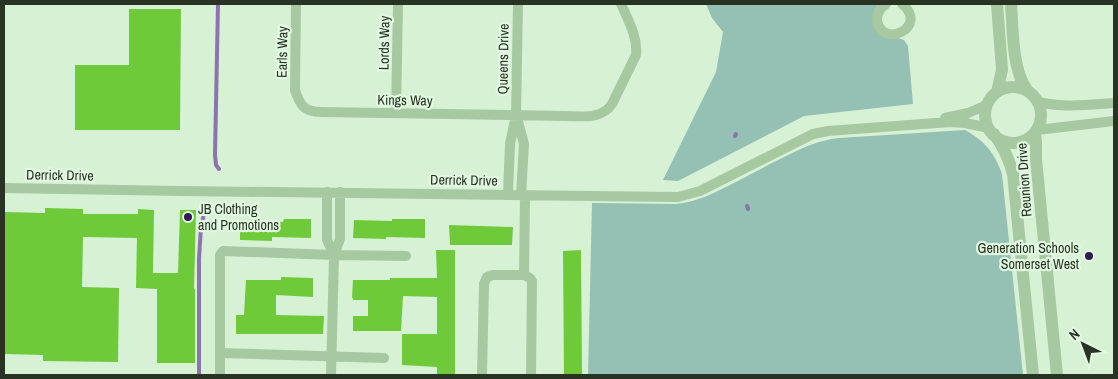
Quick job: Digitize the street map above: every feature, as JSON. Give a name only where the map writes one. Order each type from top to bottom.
[{"type":"street","name":"Earls Way","points":[[296,4],[295,90],[298,100]]},
{"type":"street","name":"Lords Way","points":[[396,113],[398,4]]},
{"type":"street","name":"Queens Drive","points":[[508,194],[510,144],[516,114],[518,4]]},
{"type":"street","name":"Kings Way","points":[[298,100],[302,106],[314,112],[597,116],[608,110],[612,104],[636,55],[635,39],[621,4]]},
{"type":"street","points":[[886,4],[879,10],[878,24],[882,30],[893,35],[900,34],[909,25],[909,13],[902,4]]},
{"type":"street","points":[[997,4],[1002,70],[997,92],[987,105],[986,116],[991,131],[999,139],[1011,143],[1024,140],[1036,131],[1041,116],[1038,102],[1021,82],[1016,58],[1011,4]]},
{"type":"street","points":[[997,92],[1010,87],[1019,87],[1027,90]]},
{"type":"street","points":[[1038,102],[1063,106],[1114,103]]},
{"type":"street","name":"Derrick Drive","points":[[910,125],[958,116],[987,105]]},
{"type":"street","name":"Queens Drive","points":[[516,114],[524,144],[524,275]]},
{"type":"street","points":[[1036,131],[1114,121]]},
{"type":"street","name":"Derrick Drive","points":[[4,188],[678,197],[700,191],[813,134],[828,131],[960,123],[991,131]]},
{"type":"street","name":"Reunion Drive","points":[[991,131],[1002,144],[1013,174],[1033,375]]},
{"type":"street","name":"Reunion Drive","points":[[1036,131],[1036,159],[1057,375]]},
{"type":"street","points":[[327,192],[327,240],[334,255]]},
{"type":"street","points":[[331,375],[334,255],[340,239],[340,192]]},
{"type":"street","points":[[220,375],[220,255],[223,251],[406,256]]},
{"type":"street","points":[[482,375],[484,280],[490,275],[524,275],[530,278],[533,285],[531,375]]},
{"type":"street","points":[[220,353],[384,358]]},
{"type":"shaded area","points":[[706,4],[878,4],[873,17],[898,38],[904,40],[908,46],[913,104],[804,116],[678,181],[663,180],[716,72],[723,32],[712,18]]},
{"type":"shaded area","points":[[965,130],[978,138],[988,148],[1002,174],[1023,375],[588,375],[592,203],[683,203],[710,194],[794,152],[822,141],[839,138]]},
{"type":"building","points":[[129,9],[181,9],[180,130],[75,130],[75,65],[129,65]]},
{"type":"building","points":[[45,208],[83,209],[83,214],[138,214],[138,209],[154,210],[153,273],[178,273],[180,210],[196,210],[195,363],[157,363],[157,289],[136,288],[137,238],[83,237],[82,287],[119,288],[118,362],[43,361],[43,355],[4,354],[4,212],[45,213]]},
{"type":"building","points":[[284,219],[311,219],[311,238],[272,237],[272,241],[240,240],[240,220],[283,222]]},
{"type":"building","points":[[392,219],[425,219],[425,238],[353,238],[354,220],[392,221]]},
{"type":"building","points":[[449,225],[513,227],[512,245],[450,245]]},
{"type":"building","points":[[436,250],[455,250],[455,375],[437,375],[437,367],[402,365],[402,334],[437,334],[437,297],[403,296],[401,331],[353,331],[353,316],[368,316],[368,300],[353,300],[353,280],[437,278]]},
{"type":"building","points":[[581,250],[582,375],[564,375],[563,251]]},
{"type":"building","points":[[281,277],[313,278],[313,297],[276,295],[276,315],[324,316],[323,334],[236,334],[236,315],[244,315],[246,280],[281,280]]},
{"type":"waterway","points":[[218,4],[215,155],[216,165],[219,169]]},
{"type":"waterway","points":[[199,375],[199,259],[201,227],[206,205]]},
{"type":"place","name":"JB Clothing and Promotions","points":[[188,217]]},
{"type":"place","name":"Generation Schools Somerset West","points":[[1089,256]]}]
